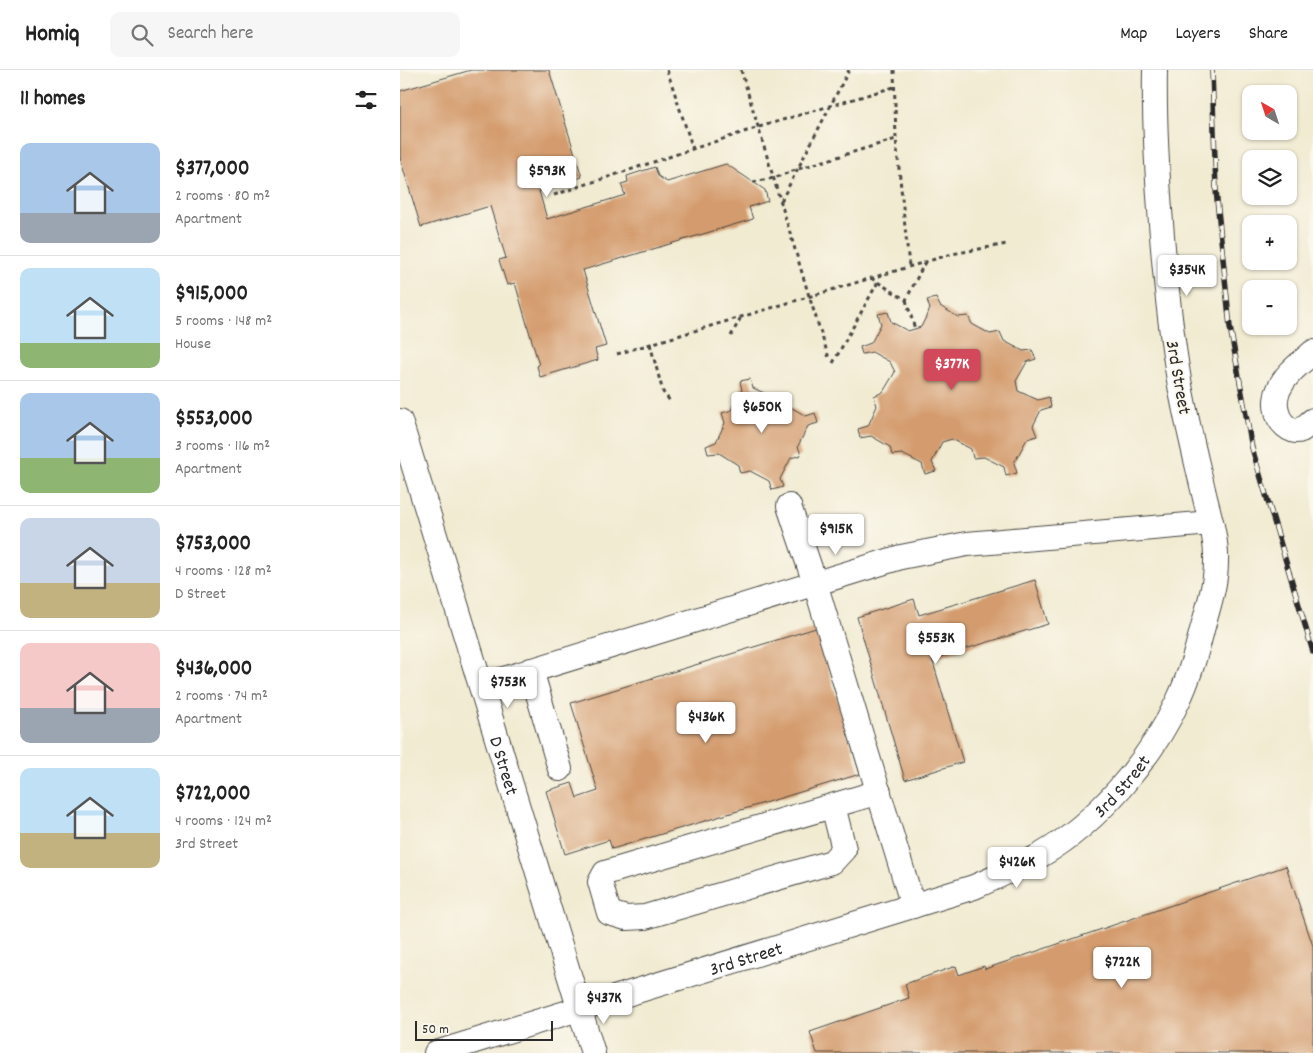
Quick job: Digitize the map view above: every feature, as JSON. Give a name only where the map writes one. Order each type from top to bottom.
[{"type":"street","name":"3rd Street","points":[[436,1053],[974,887],[1043,854],[1070,834],[1098,811],[1124,783],[1144,757],[1164,728],[1179,700],[1194,661],[1213,588],[1216,562],[1211,524],[1179,380],[1170,315],[1157,172],[1154,102],[1155,70]]},
{"type":"street","points":[[1313,352],[1284,378],[1278,390],[1276,401],[1277,413],[1284,424],[1293,431],[1300,431],[1313,420]]},
{"type":"street","name":"D Street","points":[[400,421],[592,1053]]},
{"type":"street","points":[[788,506],[815,583],[913,906]]},
{"type":"street","points":[[480,686],[902,557],[967,544],[1211,524]]},
{"type":"street","points":[[531,670],[560,769]]},
{"type":"street","points":[[833,806],[844,850],[832,862],[644,918],[626,918],[609,913],[600,882],[605,873],[879,792]]},
{"type":"path","points":[[667,70],[693,149]]},
{"type":"path","points":[[741,70],[829,358]]},
{"type":"path","points":[[781,202],[849,70]]},
{"type":"path","points":[[894,70],[896,139],[909,266]]},
{"type":"path","points":[[554,195],[758,127],[894,87]]},
{"type":"path","points":[[752,182],[774,178],[896,139]]},
{"type":"path","points":[[617,354],[909,266],[952,254],[1008,244]]},
{"type":"path","points":[[906,300],[925,262]]},
{"type":"path","points":[[870,278],[906,300],[915,329]]},
{"type":"path","points":[[833,363],[878,282]]},
{"type":"path","points":[[731,336],[741,317]]},
{"type":"path","points":[[650,344],[662,392],[670,401]]},
{"type":"building","points":[[471,70],[549,70],[582,177],[539,191],[547,219],[625,195],[621,184],[628,182],[627,176],[655,167],[658,176],[667,182],[726,164],[765,190],[768,201],[749,207],[753,219],[583,270],[606,346],[595,349],[598,360],[540,377],[537,366],[539,365],[515,283],[507,285],[499,260],[506,258],[490,206],[421,227],[400,158],[400,91]]},
{"type":"building","points":[[936,298],[940,306],[958,317],[968,316],[972,324],[990,334],[1000,332],[1004,341],[1023,351],[1032,350],[1036,359],[1027,362],[1016,381],[1018,391],[1038,400],[1049,397],[1051,407],[1041,410],[1033,426],[1037,436],[1027,439],[1014,463],[1017,473],[1006,476],[1004,467],[984,457],[973,458],[971,449],[952,439],[942,442],[932,462],[936,471],[925,474],[922,464],[902,454],[892,455],[890,447],[871,436],[860,438],[858,429],[868,426],[877,406],[874,396],[883,392],[895,372],[890,362],[872,352],[862,354],[860,347],[871,343],[881,324],[878,314],[888,312],[891,322],[908,331],[921,327],[930,309],[927,300]]},
{"type":"building","points":[[750,379],[753,388],[773,397],[783,395],[787,405],[806,416],[815,413],[818,423],[808,426],[798,446],[801,455],[791,458],[780,479],[783,487],[772,490],[769,481],[750,471],[740,473],[738,465],[719,453],[708,454],[706,446],[716,442],[725,423],[722,413],[732,410],[742,390],[740,381]]},
{"type":"building","points":[[1035,580],[1048,624],[932,659],[963,762],[905,780],[857,617],[914,599],[919,615]]},
{"type":"building","points":[[816,628],[860,774],[612,849],[609,840],[565,854],[546,791],[572,783],[577,798],[598,791],[571,703]]},
{"type":"building","points":[[1286,866],[1313,946],[1313,1053],[817,1053],[810,1032],[909,998],[905,984],[956,966],[959,975],[984,966],[985,969]]},
{"type":"railway","points":[[1212,70],[1216,190],[1230,327],[1252,448],[1313,652]]}]
